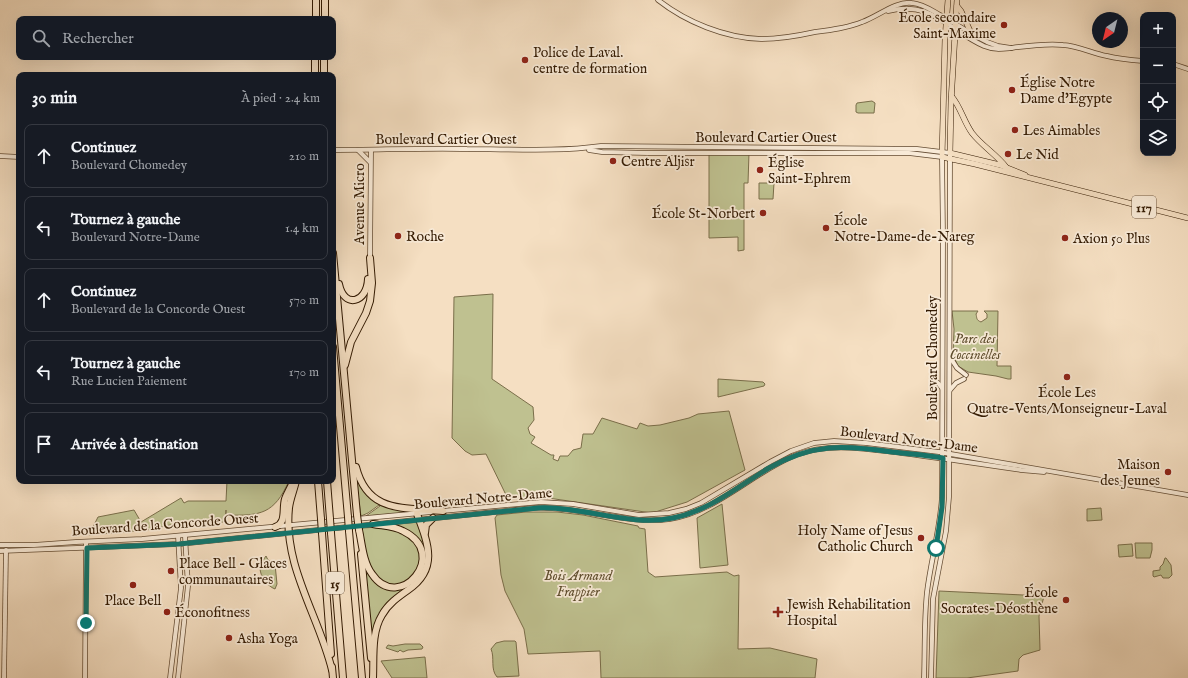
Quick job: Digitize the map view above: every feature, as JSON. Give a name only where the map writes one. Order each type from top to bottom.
[{"type":"highway","points":[[316,0],[316,16]]},
{"type":"highway","points":[[324,0],[324,16]]},
{"type":"highway","points":[[315,60],[315,72]]},
{"type":"highway","points":[[324,60],[324,72]]},
{"type":"highway","points":[[336,270],[340,291],[345,297],[352,300],[361,298],[367,290],[370,258]]},
{"type":"highway","points":[[344,370],[351,342],[365,316],[370,301],[372,277],[370,258]]},
{"type":"highway","points":[[336,286],[373,678]]},
{"type":"highway","name":"15","points":[[336,381],[362,678]]},
{"type":"highway","points":[[351,448],[360,481],[366,490],[376,500],[396,508],[443,511]]},
{"type":"highway","points":[[274,527],[279,525],[282,521],[285,498],[293,484]]},
{"type":"highway","points":[[294,484],[289,505],[289,533],[294,564],[328,652],[332,670]]},
{"type":"highway","points":[[318,484],[333,678]]},
{"type":"highway","name":"15","points":[[326,484],[332,530],[343,677]]},
{"type":"highway","points":[[373,678],[375,633],[379,620],[390,604],[415,586],[427,569],[428,546],[418,516]]},
{"type":"highway","points":[[425,535],[426,525],[433,518]]},
{"type":"highway","points":[[359,530],[366,562],[374,578],[383,584],[391,586],[400,586],[408,583],[415,578],[422,566],[422,556],[419,545],[413,538],[402,530],[373,524]]},
{"type":"highway","points":[[360,651],[366,678]]},
{"type":"main road","points":[[942,155],[948,0]]},
{"type":"main road","points":[[957,0],[950,156],[1007,168]]},
{"type":"main road","points":[[957,6],[962,11],[971,34]]},
{"type":"main road","points":[[952,97],[956,101],[966,124],[976,137],[1007,168]]},
{"type":"main road","name":"117","points":[[942,155],[1034,180],[1188,218]]},
{"type":"main road","name":"117","points":[[1007,168],[1034,180]]},
{"type":"street","points":[[658,0],[708,28],[727,34],[758,39],[793,36],[850,26],[864,22],[884,12],[900,9],[916,9],[931,13],[947,21],[987,47],[998,50],[1064,45],[1106,56],[1140,61]]},
{"type":"street","points":[[956,27],[990,43],[1011,48]]},
{"type":"street","points":[[1176,65],[1188,69]]},
{"type":"street","name":"Boulevard Cartier Ouest","points":[[336,150],[403,148],[583,149],[602,152],[648,153],[909,153],[942,155]]},
{"type":"street","points":[[358,150],[371,162]]},
{"type":"street","name":"Avenue Micro","points":[[370,258],[371,150]]},
{"type":"street","name":"Boulevard Chomedey","points":[[924,678],[926,601],[941,516],[943,458],[942,155]]},
{"type":"street","points":[[0,156],[16,157]]},
{"type":"street","name":"Boulevard Chomedey","points":[[931,678],[932,608],[948,512],[950,459],[950,357],[948,295],[950,156]]},
{"type":"street","points":[[950,357],[965,377],[956,383],[950,391]]},
{"type":"street","points":[[932,379],[939,383],[943,389]]},
{"type":"street","name":"Boulevard Notre-Dame","points":[[332,530],[443,511],[545,502],[578,505],[642,515],[664,514],[686,509],[701,503],[778,458],[795,450],[814,443],[834,441],[860,442],[943,452],[1188,495]]},
{"type":"street","name":"Boulevard Notre-Dame","points":[[331,520],[418,516],[433,518],[512,509],[549,507],[572,509],[639,520],[664,520],[702,509],[777,464],[798,454],[830,447],[851,447],[943,458],[1021,470],[1040,472],[1047,471]]},
{"type":"street","name":"Boulevard de la Concorde Ouest","points":[[0,545],[34,545],[185,536],[231,530],[289,526],[331,520]]},
{"type":"street","name":"Boulevard de la Concorde Ouest","points":[[0,551],[179,544],[332,530]]},
{"type":"street","points":[[170,678],[181,588],[178,536]]},
{"type":"street","points":[[178,678],[188,586],[185,536]]},
{"type":"street","points":[[85,678],[86,542]]},
{"type":"street","points":[[4,678],[6,546]]},
{"type":"green space","points":[[872,101],[875,103],[874,113],[856,112],[857,103]]},
{"type":"green space","points":[[709,153],[749,153],[748,183],[744,183],[744,250],[738,251],[738,237],[709,238]]},
{"type":"green space","points":[[759,183],[774,183],[773,199],[759,199]]},
{"type":"green space","points":[[493,294],[492,379],[533,407],[534,420],[528,428],[530,434],[535,437],[531,443],[551,455],[554,455],[553,459],[558,461],[560,456],[568,456],[573,450],[581,448],[583,434],[593,434],[602,418],[637,429],[640,423],[648,426],[660,425],[689,418],[698,414],[729,411],[745,470],[687,502],[652,513],[548,498],[508,499],[486,454],[472,455],[465,451],[452,438],[454,297]]},
{"type":"green space","name":"Parc des Coccinelles","points":[[952,311],[978,311],[976,314],[977,318],[981,322],[987,318],[987,314],[984,311],[998,311],[997,366],[1011,366],[1011,379],[968,372],[958,366],[953,355],[954,329]]},
{"type":"green space","points":[[718,379],[763,382],[765,384],[764,386],[718,397]]},
{"type":"green space","points":[[358,478],[368,496],[414,512],[366,516],[380,506],[379,505],[361,516],[356,479]]},
{"type":"green space","points":[[227,484],[287,484],[272,507],[265,511],[248,515],[226,515],[226,510],[225,522],[179,523],[147,530],[89,535],[98,517],[134,510],[141,522],[181,498],[184,503],[188,501],[226,501]]},
{"type":"green space","points":[[722,504],[728,565],[700,568],[697,518]]},
{"type":"green space","points":[[1101,508],[1102,520],[1087,521],[1087,509]]},
{"type":"green space","name":"Bois Armand Frappier","points":[[526,512],[557,512],[583,515],[638,526],[639,528],[645,529],[648,572],[655,577],[727,572],[734,576],[739,575],[738,649],[770,648],[817,659],[815,678],[601,678],[600,651],[528,654],[524,629],[505,591],[501,575],[495,518],[497,515]]},
{"type":"green space","points":[[417,521],[424,540],[427,557],[422,575],[392,599],[371,640],[365,568],[389,588],[415,580],[422,548],[391,524]]},
{"type":"green space","points":[[379,527],[401,533],[414,543],[420,554],[419,566],[413,577],[403,583],[391,584],[379,578],[370,568],[362,528]]},
{"type":"green space","points":[[1135,543],[1152,543],[1150,558],[1136,558]]},
{"type":"green space","points":[[1132,544],[1133,556],[1119,557],[1118,545]]},
{"type":"green space","points":[[266,556],[268,560],[275,564],[277,584],[275,589],[267,583],[260,571],[262,562]]},
{"type":"green space","points":[[1165,558],[1171,565],[1172,575],[1169,578],[1163,578],[1161,575],[1154,577],[1153,571],[1160,570]]},
{"type":"green space","points":[[939,591],[1044,596],[1039,616],[1040,650],[1023,655],[1019,659],[1018,671],[967,678],[936,678]]},
{"type":"green space","points":[[504,641],[516,642],[519,676],[497,677],[495,674],[491,649],[496,643]]},
{"type":"green space","points":[[420,644],[423,647],[422,649],[403,652],[400,650],[398,652],[386,648],[388,645],[393,646]]},
{"type":"green space","points":[[425,657],[427,678],[392,678],[381,661]]},
{"type":"place","name":"École secondaire Saint-Maxime","points":[[1004,25]]},
{"type":"place","name":"Police de Laval. centre de formation","points":[[525,60]]},
{"type":"place","name":"Église Notre Dame d'Egypte","points":[[1012,90]]},
{"type":"place","name":"Les Aimables","points":[[1015,130]]},
{"type":"place","name":"Le Nid","points":[[1008,154]]},
{"type":"place","name":"Centre Aljisr","points":[[613,161]]},
{"type":"place","name":"Église Saint-Ephrem","points":[[760,170]]},
{"type":"place","name":"École St-Norbert","points":[[763,213]]},
{"type":"place","name":"École Notre-Dame-de-Nareg","points":[[826,228]]},
{"type":"place","name":"Roche","points":[[398,236]]},
{"type":"place","name":"Axion 50 Plus","points":[[1065,238]]},
{"type":"place","name":"École Les Quatre-Vents/Monseigneur-Laval","points":[[1067,377]]},
{"type":"place","name":"Maison des Jeunes","points":[[1168,472]]},
{"type":"place","name":"Holy Name of Jesus Catholic Church","points":[[921,538]]},
{"type":"place","name":"Place Bell - Glaces communautaires","points":[[171,571]]},
{"type":"place","name":"Place Bell","points":[[133,585]]},
{"type":"place","name":"École Socrates-Déosthène","points":[[1066,600]]},
{"type":"place","name":"Éconofitness","points":[[167,612]]},
{"type":"place","name":"Jewish Rehabilitation Hospital","points":[[778,612]]},
{"type":"place","name":"Asha Yoga","points":[[229,638]]},
{"type":"route","points":[[86,623],[87,548],[179,544],[512,509],[572,509],[639,520],[664,520],[684,516],[702,509],[770,468],[798,454],[830,447],[865,448],[943,458],[942,507],[936,548]]}]
